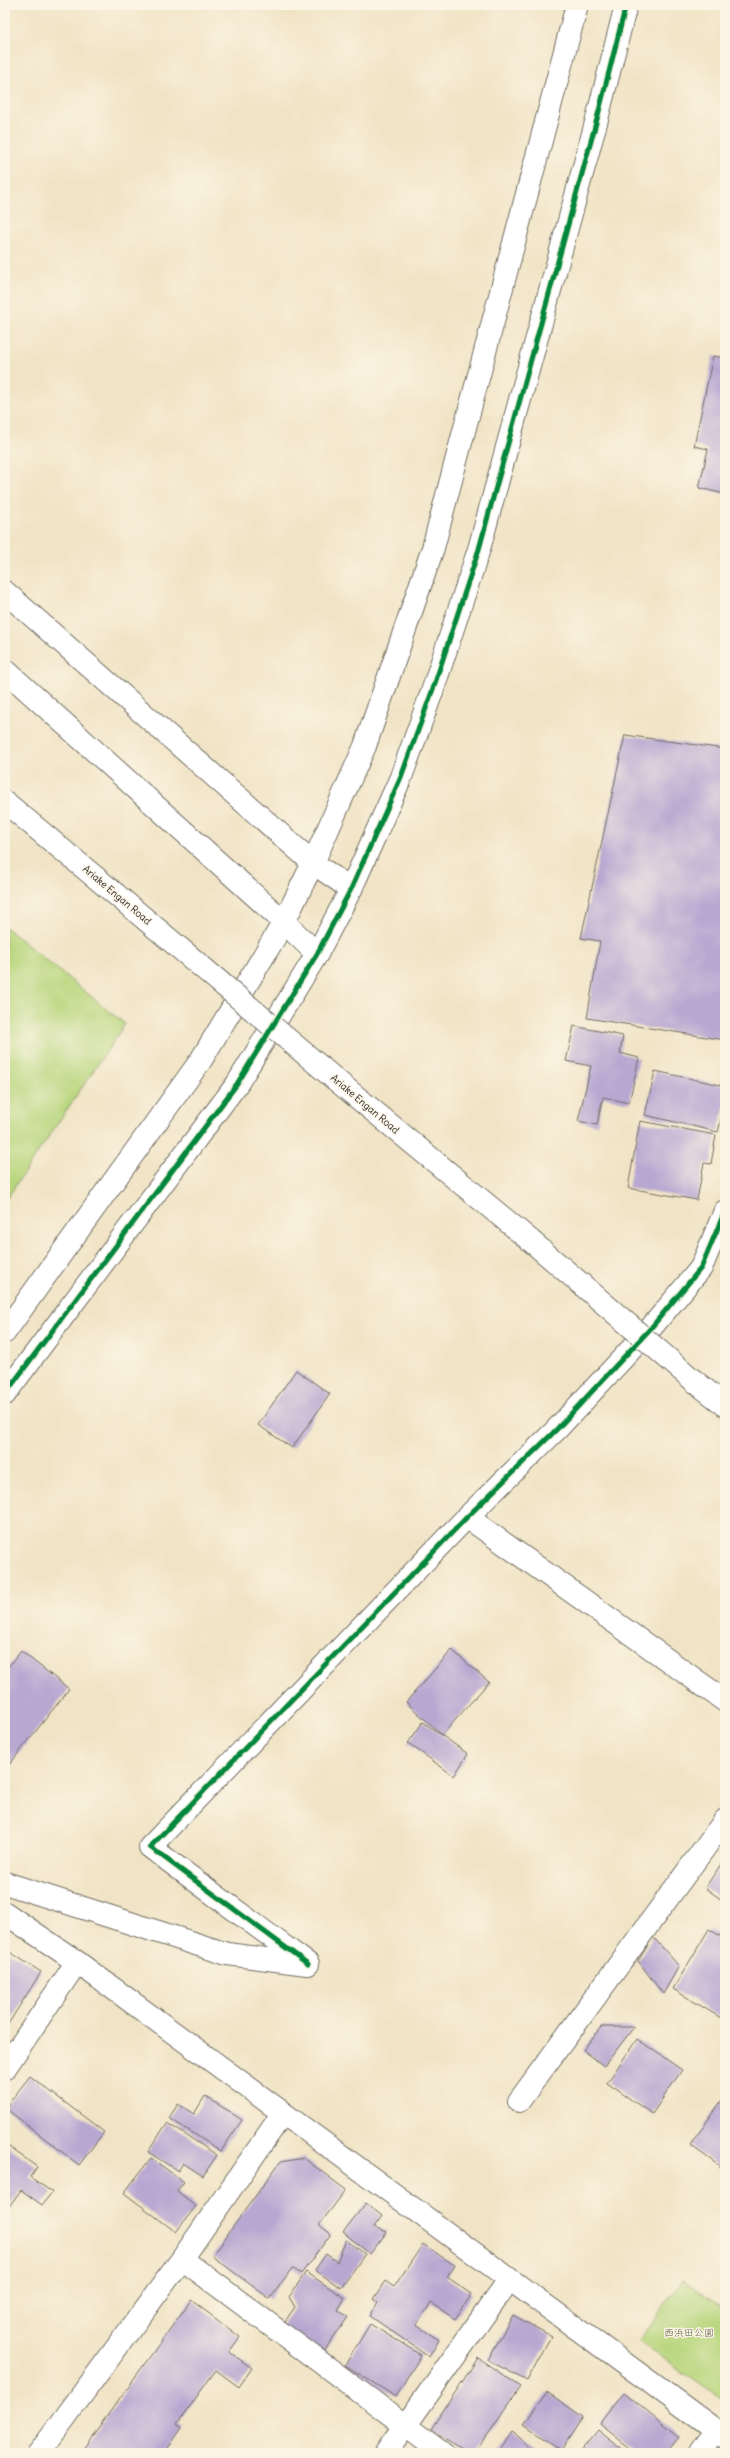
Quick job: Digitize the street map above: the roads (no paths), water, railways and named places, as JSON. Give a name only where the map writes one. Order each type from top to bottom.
[{"type":"main road","points":[[5,1332],[201,1060],[284,922],[313,863],[365,746],[433,548],[577,5]]},
{"type":"main road","points":[[5,1394],[237,1084],[317,954],[351,889],[401,777],[434,689],[476,556],[597,119],[626,5]]},
{"type":"main road","points":[[5,592],[313,863],[351,889]]},
{"type":"main road","points":[[5,670],[284,922],[317,954]]},
{"type":"main road","name":"Ariake Engan Road","points":[[5,802],[336,1080],[531,1241],[725,1406]]},
{"type":"main road","points":[[5,1883],[227,1954],[308,1964],[150,1847],[467,1517],[556,1430],[650,1329],[701,1268],[725,1211]]},
{"type":"main road","points":[[467,1517],[725,1701]]},
{"type":"main road","points":[[519,2101],[725,1820]]},
{"type":"main road","points":[[5,1914],[77,1962],[721,2434],[700,2453]]},
{"type":"main road","points":[[5,2068],[77,1962]]},
{"type":"main road","points":[[39,2453],[182,2259],[283,2114]]},
{"type":"main road","points":[[182,2259],[442,2453]]},
{"type":"main road","points":[[386,2453],[406,2427],[509,2280]]},
{"type":"park label","name":"西浜田公園","points":[[689,2332]]}]
